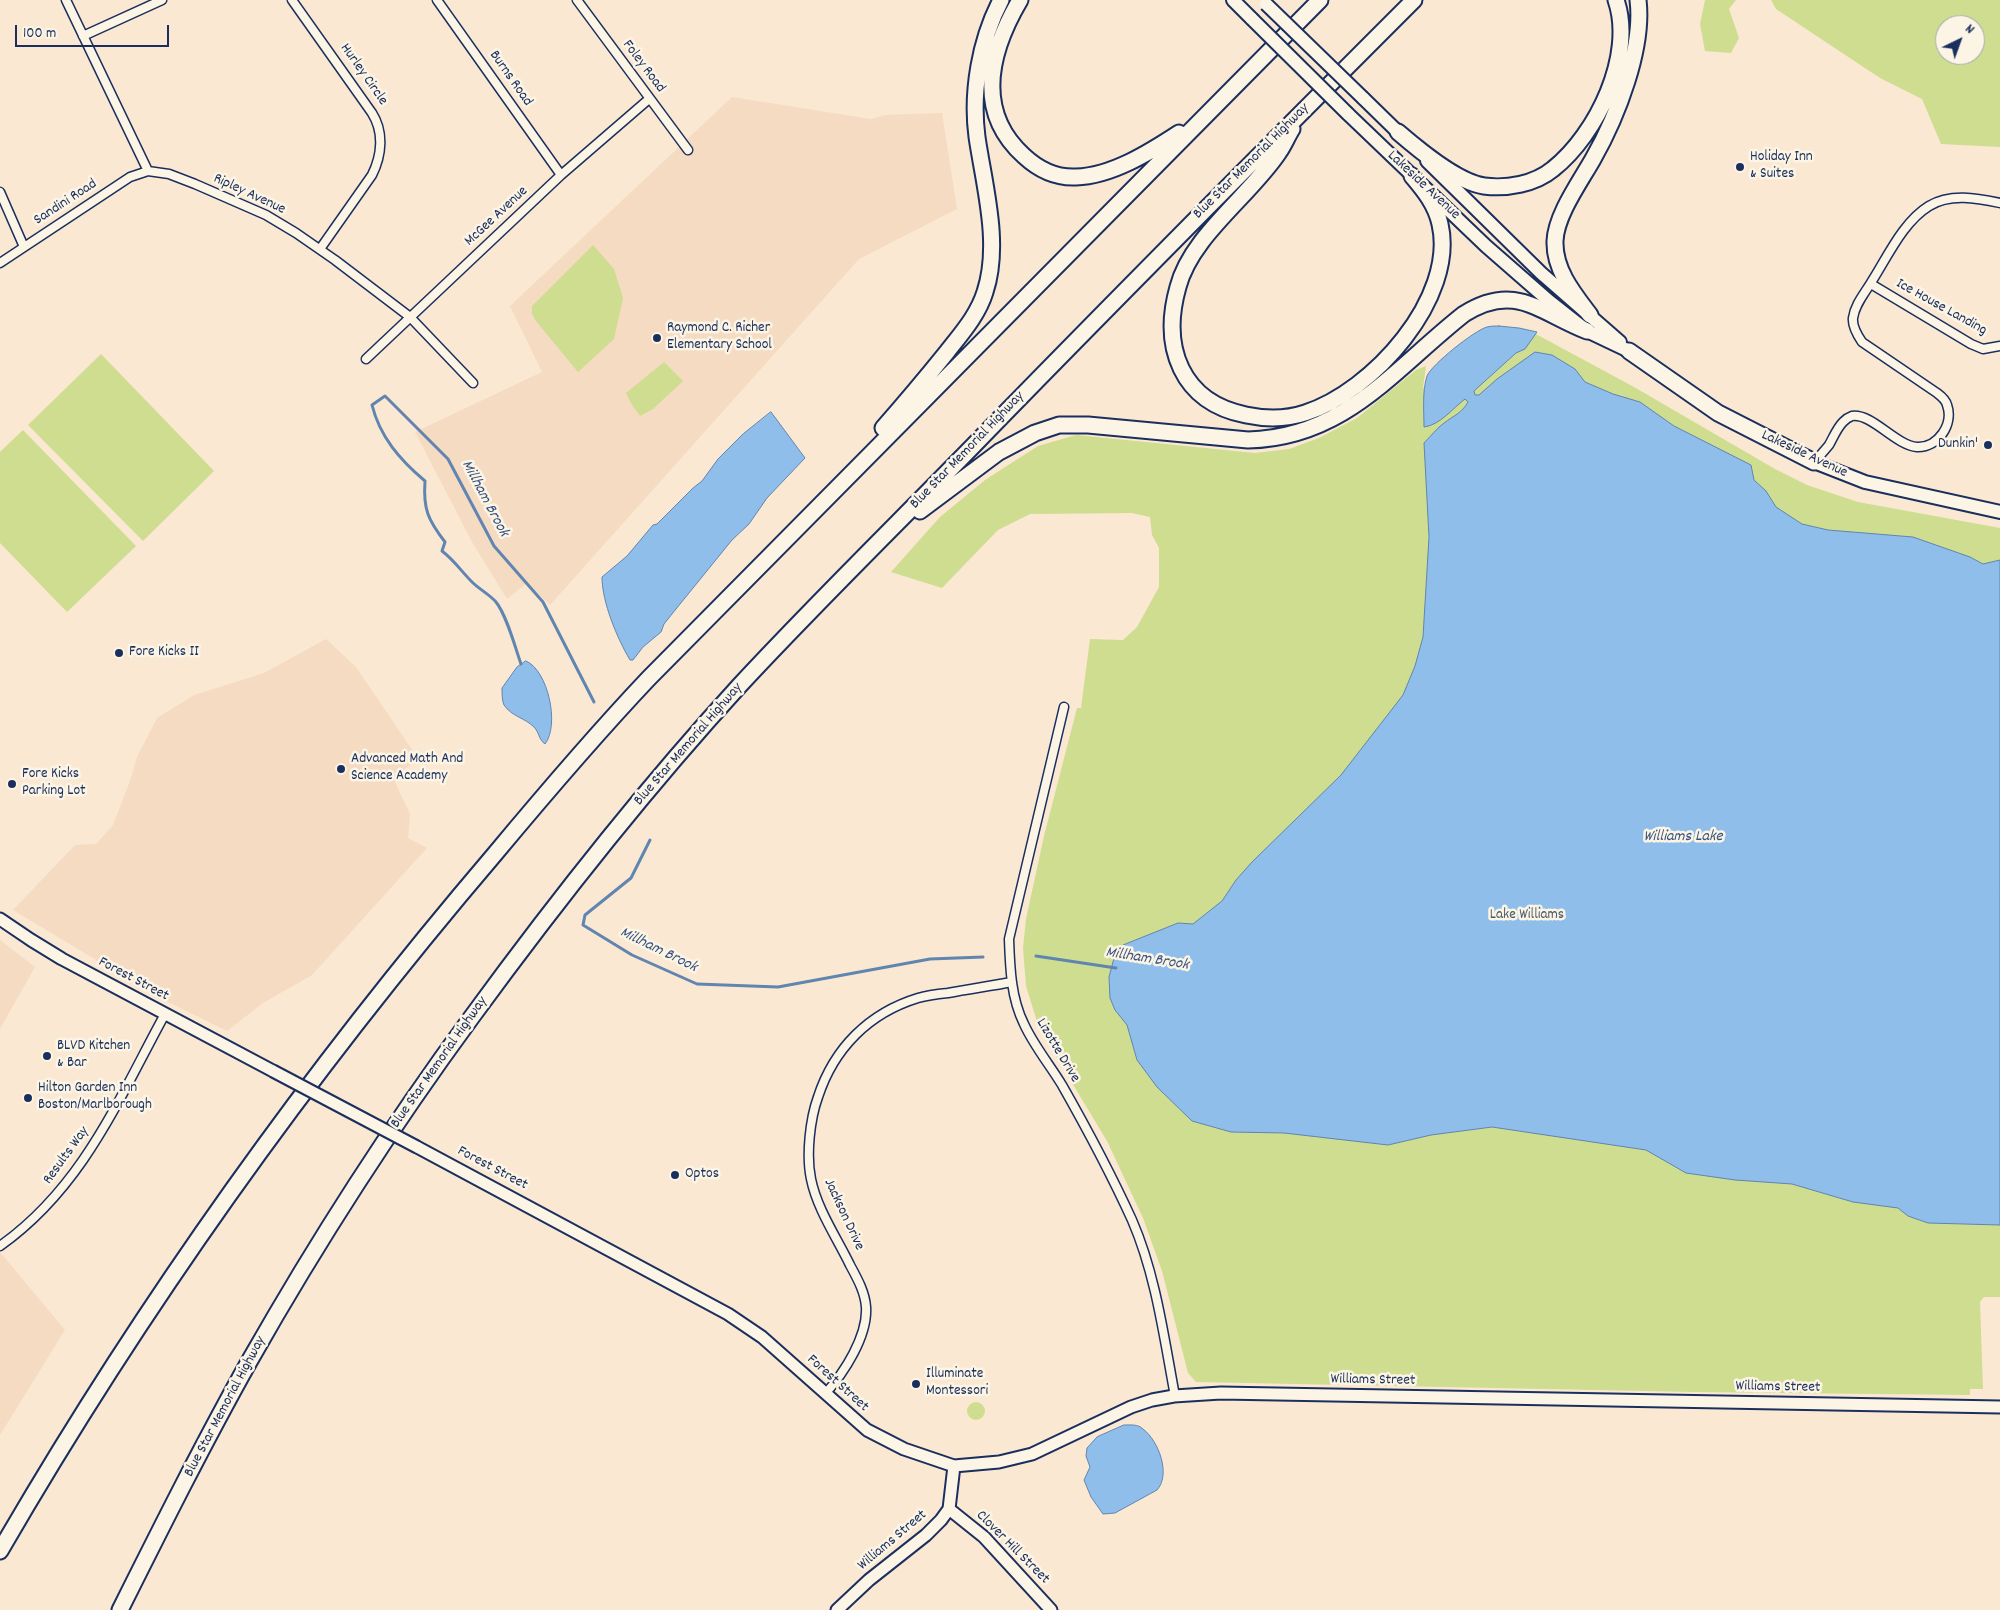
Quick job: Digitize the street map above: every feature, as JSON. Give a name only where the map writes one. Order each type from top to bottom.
[{"type":"highway","points":[[778,548],[942,358],[966,327],[983,298],[989,275],[990,213],[977,135],[976,95],[986,36],[1001,0]]},
{"type":"highway","points":[[1020,0],[997,50],[993,72],[992,98],[998,118],[1009,140],[1028,159],[1046,171],[1060,176],[1077,177],[1116,166],[1162,144],[1216,104]]},
{"type":"highway","points":[[0,1551],[70,1434],[156,1301],[267,1140],[433,926],[580,753],[649,678],[1319,0]]},
{"type":"highway","name":"Blue Star Memorial Highway","points":[[120,1610],[214,1426],[273,1320],[356,1186],[429,1076],[540,925],[653,785],[738,687],[1414,0]]},
{"type":"highway","points":[[1398,132],[1438,164],[1482,186],[1504,186],[1523,183],[1545,175],[1561,162],[1584,133],[1610,87],[1618,62],[1622,37],[1622,24],[1616,0]]},
{"type":"highway","points":[[1590,315],[1561,272],[1555,251],[1555,240],[1565,210],[1599,148],[1627,82],[1638,31],[1638,0]]},
{"type":"highway","points":[[1301,113],[1278,153],[1193,254],[1178,287],[1172,324],[1173,343],[1178,360],[1184,374],[1193,387],[1204,398],[1219,407],[1236,413],[1270,418],[1304,414],[1322,406],[1355,385],[1384,361],[1406,336],[1423,312],[1430,297],[1439,269],[1442,246],[1438,216],[1429,198],[1412,176]]},
{"type":"highway","points":[[872,550],[987,460],[1011,445],[1047,428],[1068,424],[1088,425],[1248,440],[1271,440],[1314,428],[1348,410],[1382,384],[1451,324],[1477,306],[1506,299],[1517,300],[1541,308],[1564,322],[1587,331]]},
{"type":"highway","name":"Lakeside Avenue","points":[[1629,351],[1718,413],[1814,462]]},
{"type":"main road","name":"Lakeside Avenue","points":[[1233,0],[1412,176],[1530,285],[1587,331],[1629,351]]},
{"type":"main road","name":"Lakeside Avenue","points":[[1264,2],[1524,256],[1629,351]]},
{"type":"main road","name":"Lakeside Avenue","points":[[1814,462],[1865,482],[2000,512]]},
{"type":"main road","name":"Forest Street","points":[[0,918],[51,953],[678,1286],[736,1319],[762,1337],[854,1420],[874,1435],[917,1454],[954,1466]]},
{"type":"main road","name":"Williams Street","points":[[837,1610],[869,1580],[942,1520],[949,1509],[954,1466],[1015,1460],[1045,1448],[1131,1407],[1152,1400],[1175,1396],[1221,1393],[2000,1407]]},
{"type":"main road","name":"Clover Hill Street","points":[[949,1509],[979,1533],[1051,1610]]},
{"type":"street","points":[[66,0],[148,171]]},
{"type":"street","points":[[83,36],[162,0]]},
{"type":"street","name":"Hurley Circle","points":[[292,0],[378,122],[380,134],[378,161],[372,175],[320,249]]},
{"type":"street","name":"Burns Road","points":[[437,0],[561,175]]},
{"type":"street","name":"Foley Road","points":[[577,0],[688,150]]},
{"type":"street","name":"McGee Avenue","points":[[366,359],[561,175],[649,98]]},
{"type":"street","name":"Ripley Avenue","points":[[148,171],[169,174],[266,215],[320,249],[410,318],[473,383]]},
{"type":"street","name":"Sandini Road","points":[[0,263],[130,177],[148,171]]},
{"type":"street","points":[[0,192],[24,247]]},
{"type":"street","name":"Ice House Landing","points":[[1814,462],[1828,446],[1842,422],[1850,416],[1859,416],[1906,445],[1919,447],[1932,445],[1944,433],[1949,420],[1947,403],[1938,393],[1862,342],[1852,320],[1857,304],[1871,284],[1896,240],[1916,216],[1930,205],[1952,197],[1984,199],[2000,203]]},
{"type":"street","name":"Ice House Landing","points":[[1871,284],[1971,344],[1983,349],[2000,346]]},
{"type":"street","name":"Lizotte Drive","points":[[1064,707],[1009,939],[1012,982],[1023,1024],[1061,1084],[1133,1222],[1158,1307],[1175,1396]]},
{"type":"street","name":"Jackson Drive","points":[[825,1394],[838,1379],[859,1340],[866,1324],[866,1305],[861,1286],[820,1207],[810,1179],[809,1144],[814,1108],[824,1080],[836,1057],[849,1040],[869,1021],[890,1009],[920,997],[1012,982]]},
{"type":"street","name":"Results Way","points":[[0,1246],[46,1208],[82,1164],[105,1126],[165,1014]]},
{"type":"shaded area","name":"Raymond C. Richer Elementary School","points":[[732,97],[871,119],[885,115],[942,113],[957,209],[859,259],[550,605],[527,583],[507,599],[472,542],[415,432],[542,372],[510,306]]},
{"type":"shaded area","points":[[326,639],[356,667],[419,760],[398,773],[395,782],[410,814],[408,838],[427,848],[312,975],[263,1003],[227,1031],[156,996],[13,910],[75,845],[96,844],[113,825],[137,757],[157,718],[194,695],[264,673]]},
{"type":"shaded area","points":[[0,940],[35,967],[0,1029]]},
{"type":"shaded area","points":[[0,1252],[65,1330],[0,1435]]},
{"type":"green space","points":[[1705,0],[1736,0],[1729,9],[1739,38],[1731,53],[1705,51],[1700,24]]},
{"type":"green space","points":[[1771,0],[2000,0],[2000,147],[1941,144],[1922,99],[1880,78],[1776,9]]},
{"type":"green space","points":[[593,245],[614,269],[623,298],[614,339],[578,372],[536,321],[532,314],[532,306]]},
{"type":"green space","name":"Lake Williams","points":[[1532,332],[1634,387],[1775,469],[1807,485],[1858,502],[2000,528],[2000,1297],[1984,1297],[1980,1302],[1983,1389],[1970,1389],[1970,1395],[1695,1392],[1196,1382],[1188,1373],[1162,1271],[1143,1218],[1107,1141],[1039,1028],[1026,986],[1023,948],[1026,919],[1044,836],[1077,708],[1081,708],[1090,639],[1123,640],[1137,627],[1159,587],[1159,548],[1152,535],[1150,517],[1132,513],[1030,514],[998,530],[942,588],[891,572],[940,517],[985,480],[1038,446],[1076,435],[1255,453],[1289,449],[1319,438],[1357,418],[1416,370],[1426,366],[1423,388],[1476,343]]},
{"type":"green space","points":[[101,354],[214,471],[143,541],[28,425]]},
{"type":"green space","points":[[664,362],[683,381],[653,409],[640,416],[626,393]]},
{"type":"green space","points":[[23,430],[136,546],[67,612],[0,543],[0,452]]},
{"type":"green space","points":[[976,1402],[982,1405],[985,1411],[982,1417],[976,1420],[970,1417],[967,1411],[970,1405]]},
{"type":"water","name":"Williams Lake","points":[[1499,326],[1537,332],[1525,349],[1516,353],[1474,391],[1475,395],[1479,395],[1497,379],[1535,352],[1552,355],[1575,369],[1585,382],[1613,394],[1640,402],[1674,426],[1751,465],[1754,480],[1766,491],[1776,507],[1802,524],[1828,530],[1913,537],[1970,557],[1983,564],[2000,560],[2000,1225],[1928,1223],[1908,1216],[1898,1208],[1853,1202],[1792,1184],[1735,1180],[1686,1173],[1646,1150],[1492,1127],[1431,1135],[1388,1145],[1284,1133],[1231,1132],[1192,1121],[1157,1087],[1137,1060],[1127,1025],[1115,1010],[1110,998],[1109,977],[1114,958],[1123,945],[1178,923],[1193,924],[1222,901],[1236,880],[1252,862],[1341,775],[1403,695],[1415,666],[1423,637],[1429,537],[1424,443],[1441,425],[1460,412],[1468,402],[1465,399],[1441,420],[1424,427],[1425,382],[1436,364],[1473,334],[1487,327]]},
{"type":"water","points":[[771,412],[805,458],[767,498],[749,524],[732,540],[664,624],[661,632],[643,647],[633,660],[630,660],[611,620],[602,577],[627,556],[653,525],[657,524],[702,481],[718,459],[743,434]]},
{"type":"water","points":[[526,661],[534,666],[540,675],[546,686],[549,699],[551,724],[545,744],[534,727],[510,712],[503,701],[502,688],[517,667]]},
{"type":"water","points":[[1124,1425],[1139,1426],[1149,1434],[1161,1458],[1163,1476],[1157,1490],[1115,1513],[1103,1514],[1091,1497],[1084,1480],[1090,1467],[1086,1456],[1087,1448],[1097,1437]]},
{"type":"waterway","name":"Millham Brook","points":[[521,664],[507,623],[496,602],[472,582],[442,551],[445,542],[434,527],[426,507],[425,481],[407,465],[392,447],[376,417],[372,405],[385,396],[448,459],[494,546],[543,602],[594,702]]},
{"type":"waterway","name":"Millham Brook","points":[[650,840],[631,878],[585,915],[583,925],[632,955],[697,984],[778,987],[930,959],[983,957]]},
{"type":"waterway","name":"Millham Brook","points":[[1036,956],[1116,968]]},
{"type":"place","name":"Holiday Inn & Suites","points":[[1740,167]]},
{"type":"place","name":"Raymond C. Richer Elementary School","points":[[657,338]]},
{"type":"place","name":"Dunkin'","points":[[1988,445]]},
{"type":"place","name":"Fore Kicks II","points":[[119,653]]},
{"type":"place","name":"Advanced Math And Science Academy","points":[[341,769]]},
{"type":"place","name":"Fore Kicks Parking Lot","points":[[12,784]]},
{"type":"place","name":"BLVD Kitchen & Bar","points":[[47,1056]]},
{"type":"place","name":"Hilton Garden Inn Boston/Marlborough","points":[[28,1098]]},
{"type":"place","name":"Optos","points":[[675,1175]]},
{"type":"place","name":"Illuminate Montessori","points":[[916,1384]]}]
